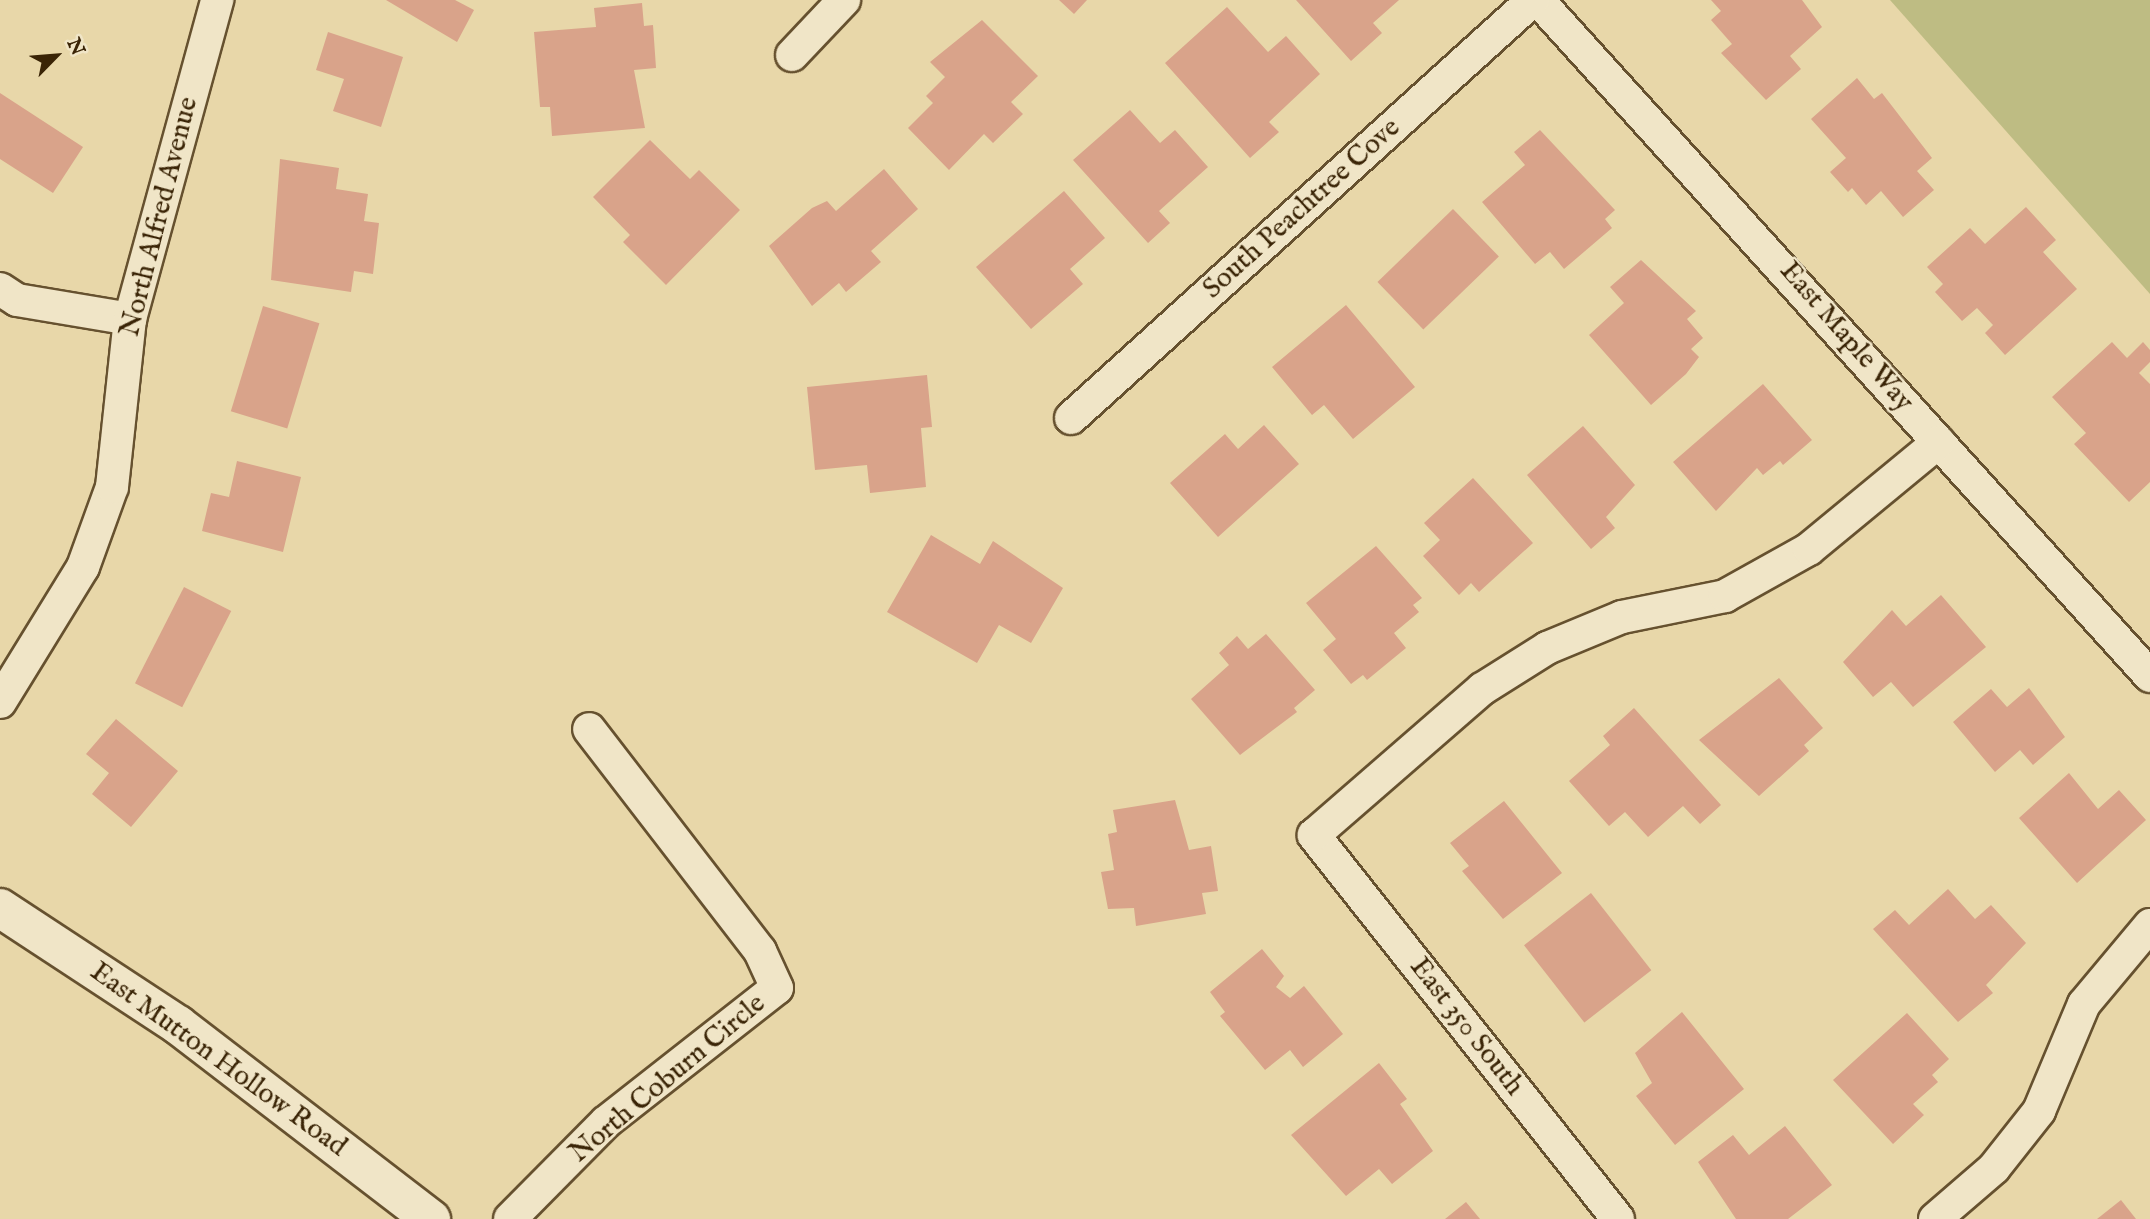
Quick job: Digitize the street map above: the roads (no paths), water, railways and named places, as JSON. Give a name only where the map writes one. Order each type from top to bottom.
[{"type":"street","name":"North Alfred Avenue","points":[[0,702],[83,567],[112,487],[130,319],[217,0]]},
{"type":"street","points":[[792,55],[844,0]]},
{"type":"street","name":"South Peachtree Cove","points":[[1071,418],[1536,0]]},
{"type":"street","name":"East Maple Way","points":[[1536,0],[2150,676]]},
{"type":"street","points":[[0,289],[17,300],[130,319]]},
{"type":"street","name":"East 350 South","points":[[1618,1219],[1314,835],[1482,688],[1547,648],[1622,617],[1725,596],[1809,549],[1939,442]]},
{"type":"street","name":"North Coburn Circle","points":[[510,1219],[606,1122],[777,988],[760,951],[589,729]]},
{"type":"street","name":"East Mutton Hollow Road","points":[[0,908],[178,1025],[431,1219]]},
{"type":"street","points":[[1935,1219],[1994,1168],[2039,1111],[2084,1004],[2150,925]]}]
